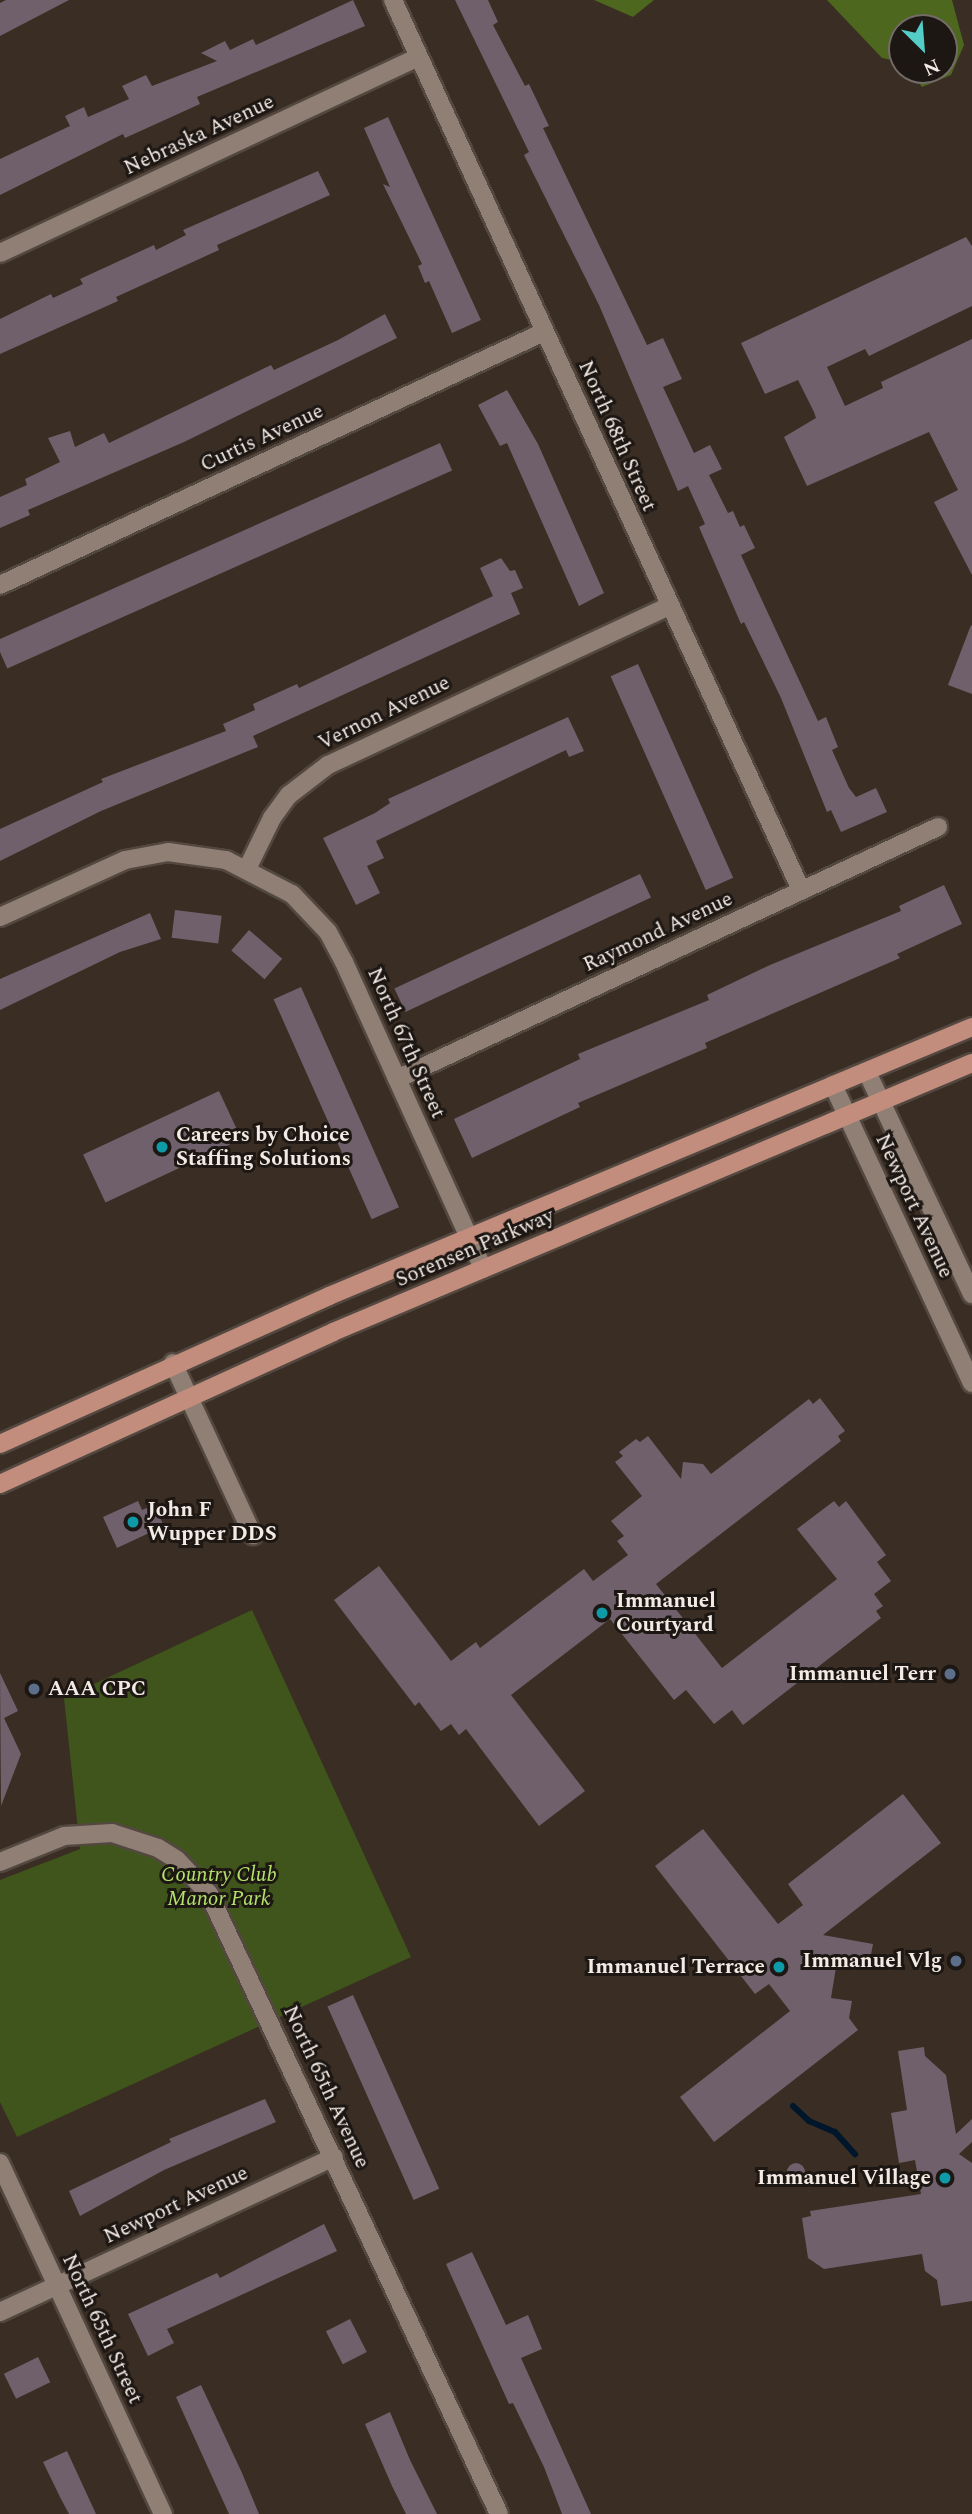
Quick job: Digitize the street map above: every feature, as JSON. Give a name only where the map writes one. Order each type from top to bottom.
[{"type":"main road","name":"Sorensen Parkway","points":[[0,1444],[173,1363],[972,1027]]},
{"type":"main road","name":"Sorensen Parkway","points":[[0,1484],[189,1395],[972,1063]]},
{"type":"street","name":"North 68th Street","points":[[393,0],[417,58],[801,890]]},
{"type":"street","name":"Nebraska Avenue","points":[[0,253],[417,58]]},
{"type":"street","name":"Curtis Avenue","points":[[0,585],[544,332]]},
{"type":"street","name":"Vernon Avenue","points":[[247,869],[272,818],[289,795],[328,765],[669,606]]},
{"type":"street","name":"Raymond Avenue","points":[[397,1079],[938,827]]},
{"type":"street","points":[[0,917],[142,855],[183,853],[226,860],[247,869]]},
{"type":"street","name":"North 67th Street","points":[[247,869],[292,894],[328,932],[483,1269]]},
{"type":"street","name":"Newport Avenue","points":[[867,1072],[972,1294]]},
{"type":"street","name":"Newport Avenue","points":[[833,1086],[972,1383]]},
{"type":"street","points":[[173,1363],[253,1535]]},
{"type":"street","name":"North 65th Avenue","points":[[0,1862],[64,1836],[86,1832],[137,1839],[177,1860],[200,1883],[220,1912],[499,2514]]},
{"type":"street","name":"Newport Avenue","points":[[0,2312],[334,2157]]},
{"type":"street","name":"North 65th Street","points":[[0,2163],[163,2514]]},
{"type":"green space","points":[[594,0],[654,0],[633,17]]},
{"type":"green space","points":[[827,0],[952,0],[956,14],[888,14],[888,59],[882,58]]},
{"type":"green space","points":[[958,22],[964,45],[958,59]]},
{"type":"green space","name":"Country Club Manor Park","points":[[252,1610],[411,1957],[17,2137],[0,2102],[0,1880],[80,1849],[64,1698]]},
{"type":"building","points":[[6,0],[69,0],[0,36],[0,3]]},
{"type":"building","points":[[353,0],[365,26],[197,97],[200,104],[125,138],[123,134],[0,195],[0,159],[70,126],[65,116],[84,107],[88,117],[129,99],[122,86],[146,75],[152,86],[217,61],[201,53],[225,41],[230,50],[253,39],[256,45]]},
{"type":"building","points":[[455,0],[488,0],[498,22],[493,25],[525,86],[529,84],[549,126],[543,128],[647,345],[663,338],[682,379],[663,387],[694,453],[710,445],[722,469],[709,475],[728,513],[733,511],[740,527],[744,525],[755,548],[741,555],[818,721],[826,717],[838,747],[832,750],[849,788],[856,797],[876,788],[887,812],[841,832],[831,810],[827,812],[781,698],[744,622],[741,624],[699,527],[705,524],[688,486],[678,491],[599,305],[524,155],[529,152]]},
{"type":"building","points":[[388,117],[481,320],[452,333],[429,281],[425,283],[418,266],[422,264],[383,184],[390,187],[364,128]]},
{"type":"building","points":[[318,171],[330,195],[217,245],[219,250],[116,297],[118,301],[0,354],[0,319],[51,294],[53,298],[83,284],[80,279],[154,245],[156,250],[186,235],[183,230]]},
{"type":"building","points":[[966,237],[972,246],[972,306],[869,356],[865,349],[827,367],[845,406],[883,388],[881,382],[972,339],[972,575],[934,502],[958,490],[929,432],[807,486],[784,437],[816,418],[814,412],[798,380],[765,394],[741,343]]},
{"type":"building","points":[[385,314],[397,338],[184,442],[28,510],[30,515],[0,528],[0,497],[27,485],[25,479],[60,462],[48,438],[70,431],[75,447],[104,433],[109,443],[271,365],[274,370]]},
{"type":"building","points":[[507,390],[538,444],[604,593],[579,606],[507,443],[500,446],[478,405]]},
{"type":"building","points":[[440,443],[452,470],[7,668],[0,652],[0,639]]},
{"type":"building","points":[[501,558],[510,571],[515,570],[523,588],[511,593],[520,614],[253,736],[258,747],[101,811],[0,861],[0,829],[103,782],[101,779],[226,731],[223,724],[255,710],[253,704],[297,684],[299,688],[493,596],[480,568]]},
{"type":"building","points":[[972,626],[972,694],[948,685]]},
{"type":"building","points":[[638,664],[733,878],[706,890],[611,676]]},
{"type":"building","points":[[568,717],[584,751],[569,757],[566,750],[376,841],[384,858],[367,866],[380,893],[356,905],[323,838],[375,813],[390,803],[388,799]]},
{"type":"building","points":[[640,874],[651,898],[405,1012],[394,989]]},
{"type":"building","points":[[944,885],[962,924],[897,954],[900,958],[705,1043],[707,1048],[578,1103],[580,1107],[472,1158],[454,1119],[580,1059],[578,1054],[709,1000],[707,995],[770,965],[901,911],[899,906]]},
{"type":"building","points":[[175,910],[222,916],[218,944],[172,938]]},
{"type":"building","points":[[150,913],[161,939],[120,952],[0,1010],[0,979]]},
{"type":"building","points":[[249,930],[282,959],[264,979],[231,950]]},
{"type":"building","points":[[301,987],[399,1207],[372,1219],[274,999]]},
{"type":"building","name":"Careers by Choice Staffing Solutions","points":[[219,1091],[241,1139],[105,1202],[83,1154]]},
{"type":"building","name":"Immanuel Courtyard","points":[[820,1398],[845,1431],[838,1436],[841,1441],[656,1584],[722,1668],[837,1579],[797,1529],[834,1501],[839,1507],[846,1501],[886,1555],[877,1562],[891,1581],[874,1594],[883,1606],[876,1611],[881,1618],[743,1725],[732,1710],[714,1724],[686,1690],[674,1700],[610,1619],[511,1695],[585,1791],[539,1826],[466,1729],[459,1735],[451,1724],[441,1731],[419,1702],[415,1706],[334,1600],[379,1566],[451,1661],[476,1642],[480,1648],[584,1569],[593,1581],[628,1555],[617,1541],[624,1536],[611,1521],[642,1496],[615,1462],[623,1456],[619,1452],[636,1439],[640,1442],[648,1436],[681,1479],[683,1462],[703,1464],[711,1474],[809,1399],[813,1404]]},
{"type":"building","name":"John F Wupper DDS","points":[[138,1501],[142,1510],[154,1505],[164,1526],[117,1548],[103,1517]]},
{"type":"building","points":[[0,1673],[18,1711],[4,1718],[21,1754],[1,1806]]},
{"type":"building","name":"Immanuel Terrace","points":[[903,1794],[941,1843],[823,1935],[873,1944],[870,1960],[838,1955],[831,1998],[852,2001],[849,2018],[858,2030],[714,2142],[680,2097],[790,2011],[769,1984],[755,1994],[655,1866],[703,1829],[778,1924],[803,1905],[788,1884]]},
{"type":"building","points":[[353,1995],[439,2189],[414,2200],[327,2006]]},
{"type":"building","name":"Immanuel Village","points":[[924,2047],[925,2056],[946,2075],[956,2134],[972,2119],[972,2142],[959,2154],[972,2163],[972,2301],[941,2306],[937,2280],[925,2271],[922,2254],[824,2269],[808,2258],[802,2218],[811,2216],[810,2211],[921,2194],[915,2160],[899,2163],[891,2113],[907,2110],[898,2051]]},
{"type":"building","points":[[265,2099],[276,2122],[164,2170],[80,2216],[69,2191],[171,2142],[169,2139]]},
{"type":"building","points":[[792,2163],[800,2163],[805,2172],[803,2179],[792,2181],[787,2176],[787,2168]]},
{"type":"building","points":[[324,2224],[337,2251],[167,2329],[174,2343],[148,2356],[128,2314],[217,2273],[220,2278]]},
{"type":"building","points":[[472,2252],[506,2325],[528,2315],[542,2349],[521,2358],[591,2514],[562,2514],[544,2467],[513,2403],[509,2404],[446,2264]]},
{"type":"building","points":[[350,2319],[367,2352],[343,2364],[326,2331]]},
{"type":"building","points":[[38,2357],[50,2382],[16,2399],[4,2374]]},
{"type":"building","points":[[201,2385],[259,2514],[229,2514],[176,2397]]},
{"type":"building","points":[[390,2412],[437,2514],[406,2514],[392,2486],[365,2424]]},
{"type":"building","points":[[67,2451],[96,2514],[69,2514],[43,2462]]},
{"type":"waterway","points":[[793,2106],[809,2121],[835,2132],[855,2154]]},
{"type":"place","name":"Careers by Choice Staffing Solutions","points":[[162,1147]]},
{"type":"place","name":"John F Wupper DDS","points":[[133,1522]]},
{"type":"place","name":"Immanuel Courtyard","points":[[602,1613]]},
{"type":"place","name":"Immanuel Terr","points":[[950,1674]]},
{"type":"place","name":"AAA CPC","points":[[34,1689]]},
{"type":"place","name":"Immanuel Vlg","points":[[956,1961]]},
{"type":"place","name":"Immanuel Terrace","points":[[779,1967]]},
{"type":"place","name":"Immanuel Village","points":[[945,2178]]}]
